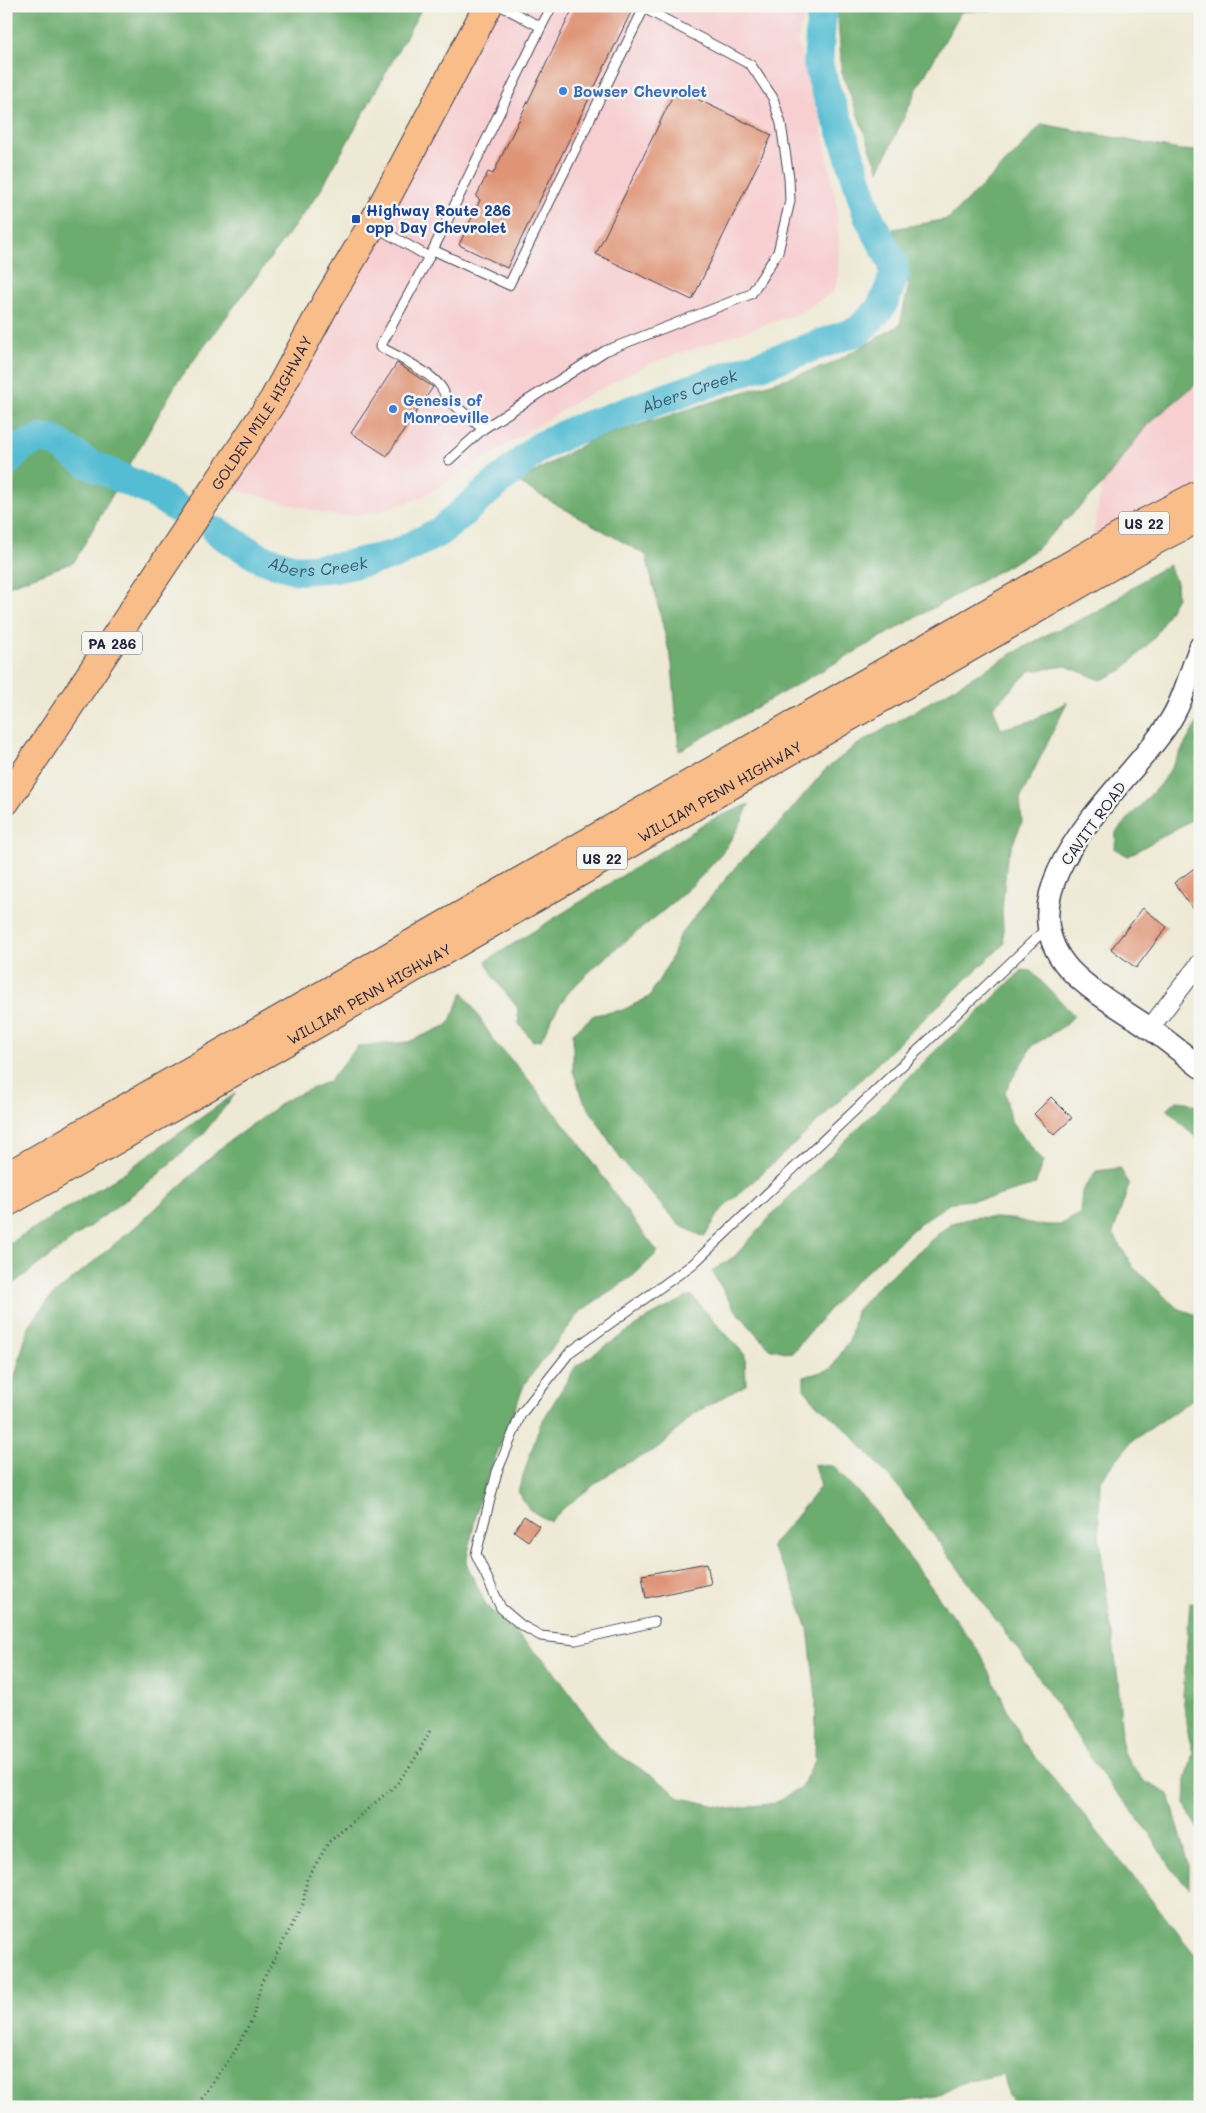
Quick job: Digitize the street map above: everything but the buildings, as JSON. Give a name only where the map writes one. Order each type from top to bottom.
[{"type":"main road","name":"GOLDEN MILE HIGHWAY","points":[[6,801],[274,398],[327,301],[372,225],[488,6]]},
{"type":"main road","name":"WILLIAM PENN HIGHWAY","points":[[6,1177],[1142,524],[1200,494]]},
{"type":"main road","name":"WILLIAM PENN HIGHWAY","points":[[6,1203],[1152,542],[1200,517]]},
{"type":"street","name":"CAVITT ROAD","points":[[1200,647],[1170,722],[1079,837],[1056,875],[1050,891],[1049,926],[1052,942],[1069,969],[1085,984],[1150,1028],[1200,1066]]},
{"type":"street","points":[[1150,1028],[1200,963]]},
{"type":"lane","points":[[500,6],[541,27]]},
{"type":"lane","points":[[483,429],[445,397],[445,391],[439,384],[408,362],[380,347],[431,253],[552,6]]},
{"type":"lane","points":[[372,225],[431,253],[509,285],[642,7],[751,65],[773,98],[781,124],[789,178],[790,201],[778,252],[751,294],[605,351],[483,429],[449,460]]},
{"type":"lane","points":[[654,1622],[576,1640],[541,1636],[521,1625],[501,1608],[476,1554],[497,1472],[521,1414],[570,1352],[693,1264],[1049,926]]},
{"type":"path","points":[[196,2107],[235,2051],[253,2017],[261,1984],[303,1904],[307,1879],[329,1842],[396,1784],[415,1759],[431,1729]]},
{"type":"shaded area","points":[[488,6],[804,6],[805,14],[797,42],[815,94],[836,202],[839,239],[838,278],[834,291],[800,313],[651,363],[580,399],[423,497],[374,513],[339,517],[218,485]]},
{"type":"shaded area","points":[[1200,381],[1200,494],[1090,554],[1102,485],[1148,424]]},
{"type":"green space","points":[[6,6],[423,6],[319,193],[176,384],[74,562],[6,587]]},
{"type":"green space","points":[[837,6],[1038,6],[961,12],[917,89],[879,171],[842,73]]},
{"type":"green space","points":[[1042,124],[1180,150],[1200,151],[1200,381],[1148,424],[1102,485],[1034,551],[679,751],[672,664],[646,555],[517,482],[591,440],[829,365],[900,325],[909,283],[893,229],[948,219],[1018,151]]},
{"type":"green space","points":[[1169,565],[1176,582],[1177,597],[1154,638],[1123,670],[1101,680],[1066,666],[1030,671],[993,707],[1001,729],[1031,721],[1067,702],[1020,799],[1022,822],[1007,858],[1002,910],[1004,944],[798,1141],[722,1209],[704,1237],[679,1225],[622,1161],[584,1101],[573,1071],[573,1033],[594,1015],[623,1010],[649,997],[670,961],[679,936],[737,865],[777,826],[825,770],[855,746],[1010,655],[1050,633],[1099,611],[1152,574]]},
{"type":"green space","points":[[1200,715],[1200,815],[1128,856],[1115,849],[1116,832],[1164,780]]},
{"type":"green space","points":[[749,804],[735,833],[716,860],[670,905],[618,947],[570,991],[558,1008],[541,1040],[533,1041],[519,1024],[517,1007],[494,978],[486,961],[711,820]]},
{"type":"green space","points":[[1022,970],[1031,971],[1074,1015],[1067,1024],[1032,1046],[1005,1091],[1010,1120],[1043,1161],[1035,1185],[991,1198],[952,1202],[920,1223],[845,1291],[792,1353],[771,1349],[732,1306],[712,1271],[735,1256],[779,1207],[943,1043],[978,1013]]},
{"type":"green space","points":[[463,992],[496,1044],[519,1068],[580,1144],[630,1216],[658,1252],[634,1275],[582,1310],[525,1383],[480,1496],[466,1563],[486,1605],[549,1665],[610,1749],[658,1780],[681,1798],[731,1809],[775,1803],[800,1788],[815,1761],[816,1697],[808,1629],[791,1580],[771,1547],[820,1487],[814,1465],[833,1466],[870,1505],[981,1654],[1022,1741],[1080,1810],[1200,1961],[1200,2107],[1016,2107],[1007,2093],[1004,2074],[964,2082],[937,2096],[897,2103],[897,2107],[6,2107],[6,1411],[28,1327],[50,1298],[141,1222],[224,1145],[286,1100],[329,1081],[358,1046],[408,1042],[448,1025]]},
{"type":"green space","points":[[236,1093],[203,1134],[153,1179],[6,1289],[6,1245],[115,1179]]},
{"type":"green space","points":[[1176,1101],[1188,1102],[1200,1109],[1200,1142],[1167,1109]]},
{"type":"green space","points":[[1120,1168],[1129,1185],[1113,1233],[1133,1267],[1177,1308],[1200,1316],[1200,1394],[1131,1442],[1100,1480],[1099,1535],[1118,1680],[1123,1753],[1144,1781],[1169,1794],[1189,1865],[1189,1888],[1168,1864],[1150,1833],[1100,1772],[1041,1681],[896,1484],[843,1426],[816,1404],[804,1389],[804,1377],[831,1369],[850,1339],[856,1311],[874,1290],[951,1223],[976,1217],[1013,1219],[1039,1225],[1060,1225],[1080,1214],[1082,1191],[1096,1171]]},
{"type":"green space","points":[[691,1295],[745,1355],[746,1385],[695,1413],[660,1447],[615,1469],[565,1507],[550,1522],[529,1509],[518,1491],[540,1425],[576,1366],[649,1317]]},
{"type":"green space","points":[[1190,1602],[1200,1603],[1200,1831],[1185,1806],[1186,1780],[1193,1753],[1186,1724],[1183,1695]]},
{"type":"waterway","name":"Abers Creek","points":[[217,532],[260,558],[298,570],[339,567],[394,555],[441,531],[539,447],[572,431],[858,331],[879,310],[885,299],[894,276],[893,263],[868,216],[843,134],[826,91],[818,64],[822,6]]},
{"type":"waterway","name":"Abers Creek","points":[[6,463],[22,446],[41,439],[53,440],[89,464],[150,491],[177,508]]},
{"type":"place","name":"Bowser Chevrolet","points":[[563,91]]},
{"type":"place","name":"Highway Route 286 opp Day Chevrolet","points":[[356,219]]},
{"type":"place","name":"Genesis of Monroeville","points":[[393,409]]}]
